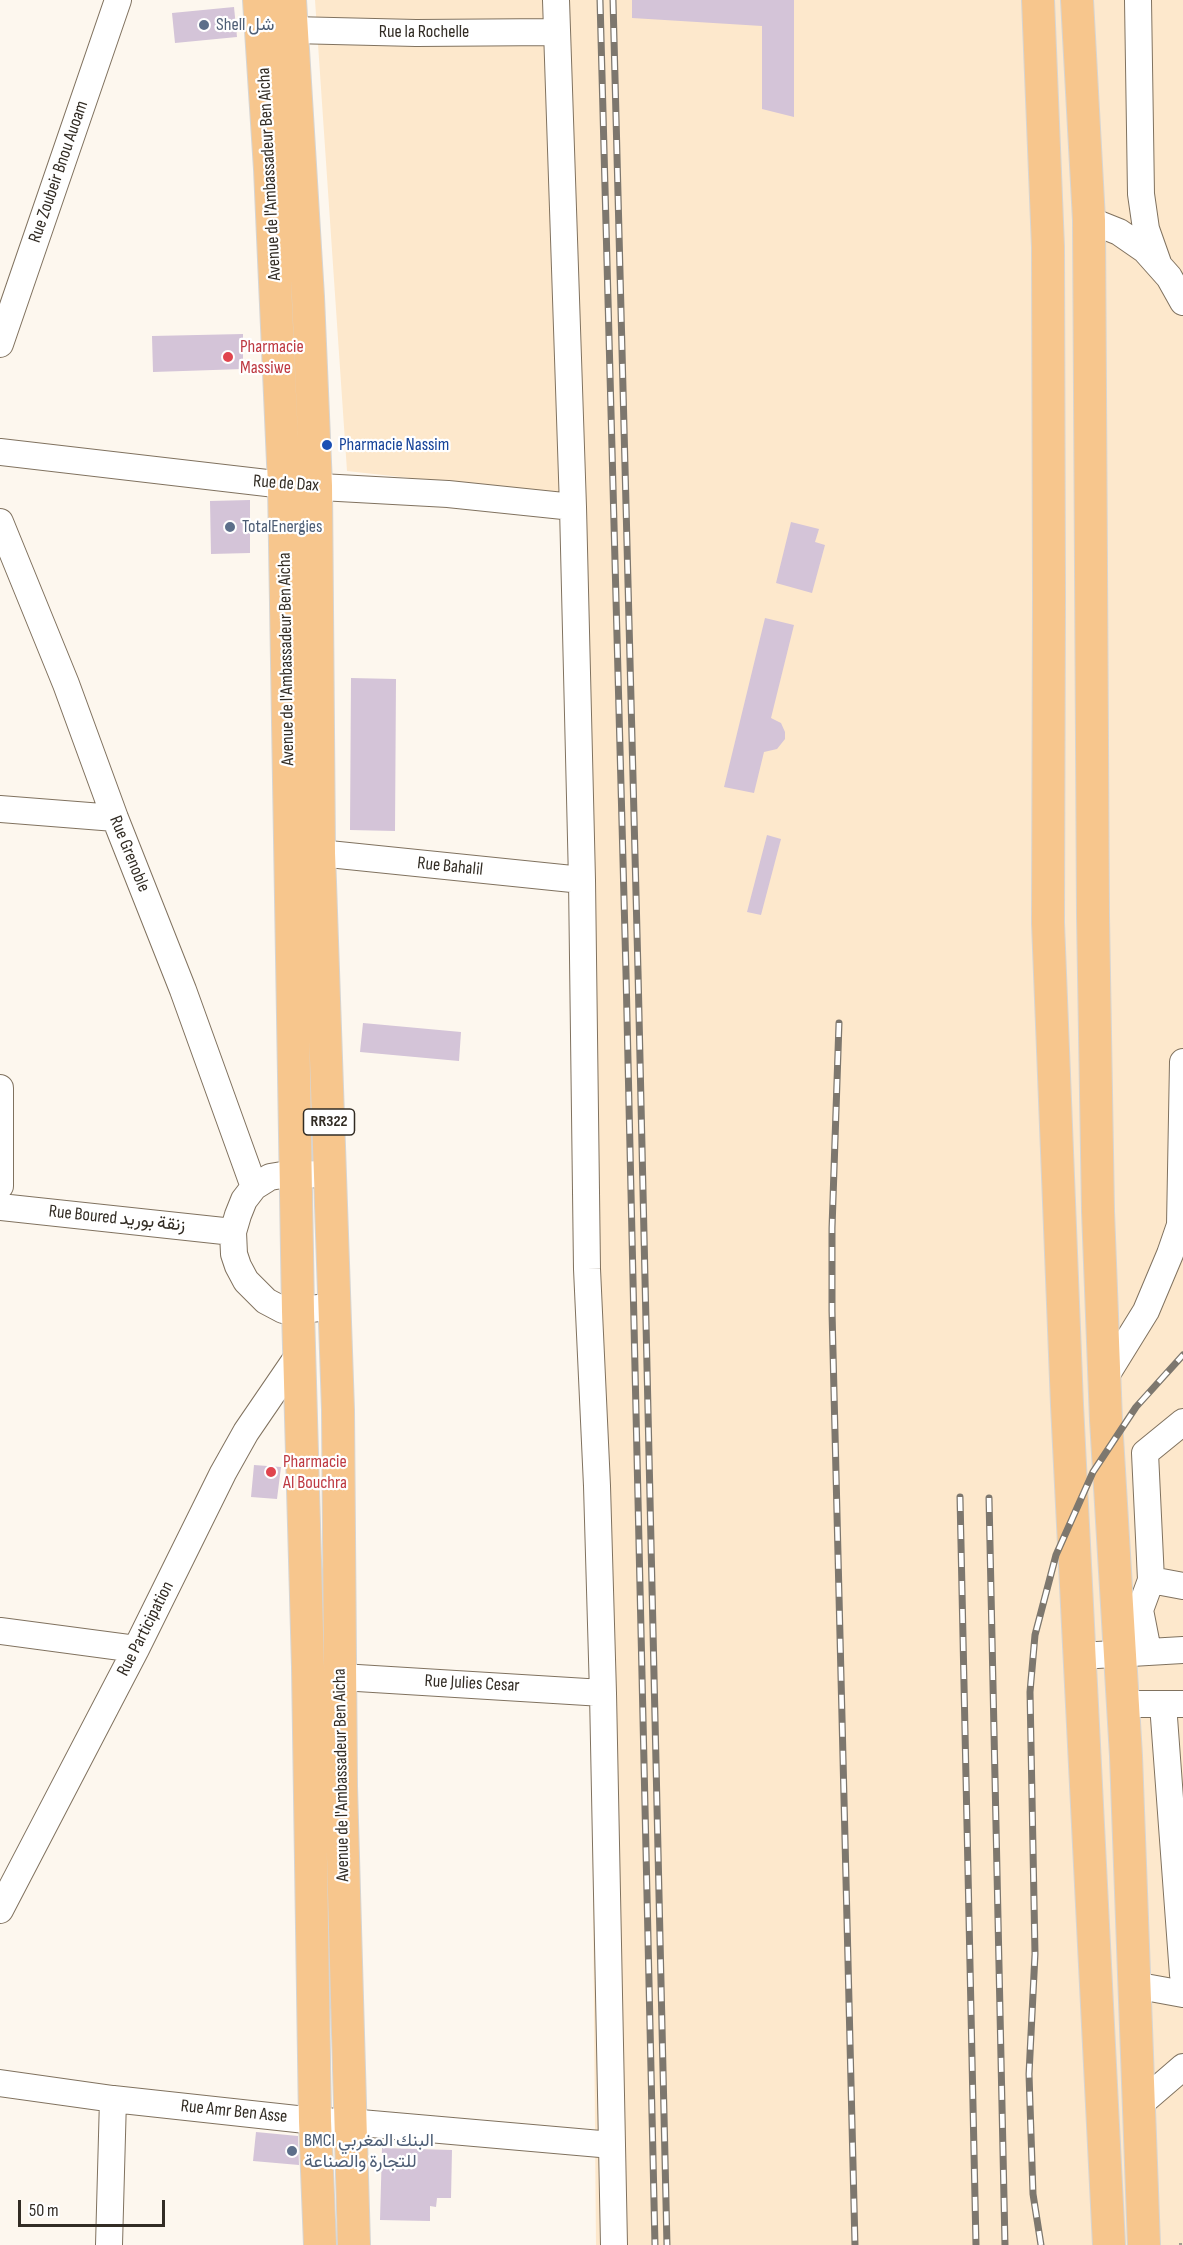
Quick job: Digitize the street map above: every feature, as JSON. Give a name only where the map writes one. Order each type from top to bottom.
[{"type":"main road","name":"Avenue de l'Ambassadeur Ben Aicha","points":[[259,0],[279,329],[284,485],[298,1311],[307,1634],[315,2121],[320,2245]]},
{"type":"main road","points":[[1038,0],[1048,247],[1050,596],[1047,923],[1070,1467],[1108,2245]]},
{"type":"main road","points":[[1077,0],[1089,220],[1093,927],[1098,1199],[1108,1460],[1134,1652],[1123,1704],[1144,2245]]},
{"type":"main road","name":"Avenue de l'Ambassadeur Ben Aicha","points":[[291,15],[316,486],[319,853],[339,1410],[341,1786],[354,2245]]},
{"type":"main road","points":[[1070,1467],[1108,1460]]},
{"type":"main road","points":[[1096,1987],[1134,1985]]},
{"type":"main road","points":[[1103,2108],[1139,2105]]},
{"type":"street","name":"Rue Zoubeir Bnou Auoam","points":[[0,344],[118,0]]},
{"type":"street","points":[[556,0],[573,507],[582,880],[587,1269],[597,1486],[603,1693],[614,2245]]},
{"type":"street","points":[[1138,0],[1141,194],[1146,229],[1158,263]]},
{"type":"street","name":"Rue la Rochelle","points":[[291,15],[416,33],[556,32]]},
{"type":"street","points":[[1089,220],[1119,232],[1133,241],[1158,263],[1183,302]]},
{"type":"street","name":"Rue de Dax","points":[[0,452],[284,485],[448,494],[573,507]]},
{"type":"street","name":"Rue Grenoble","points":[[0,522],[66,684],[115,818],[183,990],[254,1187]]},
{"type":"street","points":[[0,809],[115,818]]},
{"type":"street","name":"Rue Bahalil","points":[[319,853],[582,880]]},
{"type":"street","points":[[1104,1379],[1146,1311],[1167,1264],[1180,1225],[1183,1062]]},
{"type":"street","points":[[0,1088],[0,1186]]},
{"type":"street","points":[[331,1174],[282,1174],[270,1177],[254,1187],[244,1200],[233,1232],[234,1254],[246,1281],[266,1301],[283,1310],[298,1311],[335,1306]]},
{"type":"street","name":"Rue Boured زنقة بوريد","points":[[0,1207],[233,1232]]},
{"type":"street","name":"Rue Participation","points":[[0,1910],[246,1432],[300,1353]]},
{"type":"street","points":[[1134,1652],[1140,1610],[1151,1580],[1145,1453],[1183,1422]]},
{"type":"street","points":[[1151,1580],[1183,1586]]},
{"type":"street","points":[[0,1630],[136,1649]]},
{"type":"street","points":[[1080,1656],[1183,1650]]},
{"type":"street","name":"Rue Julies Cesar","points":[[341,1677],[603,1693]]},
{"type":"street","points":[[1123,1704],[1173,1704],[1183,1975]]},
{"type":"street","points":[[1134,1985],[1183,1994]]},
{"type":"street","points":[[1139,2105],[1183,2067]]},
{"type":"street","name":"Rue Amr Ben Asse","points":[[0,2084],[315,2121],[612,2145]]},
{"type":"street","points":[[109,2245],[113,2099]]},
{"type":"shaded area","points":[[315,0],[1183,0],[1183,2245],[596,2245],[581,497],[347,471]]},
{"type":"building","points":[[632,0],[794,0],[794,117],[762,109],[762,26],[632,18]]},
{"type":"building","name":"Shell شل","points":[[234,7],[237,37],[175,43],[172,13]]},
{"type":"building","points":[[243,334],[243,369],[153,372],[152,336]]},
{"type":"building","name":"TotalEnergies","points":[[250,500],[250,553],[211,554],[210,501]]},
{"type":"building","points":[[791,522],[819,529],[815,542],[825,545],[812,593],[776,583]]},
{"type":"building","points":[[765,618],[794,625],[771,718],[781,723],[785,739],[777,749],[764,752],[754,793],[724,787]]},
{"type":"building","points":[[351,678],[396,679],[395,831],[350,830]]},
{"type":"building","points":[[767,835],[781,839],[761,915],[747,912]]},
{"type":"building","points":[[363,1023],[461,1032],[459,1061],[360,1052]]},
{"type":"building","points":[[254,1465],[281,1467],[277,1499],[251,1497]]},
{"type":"building","points":[[256,2132],[298,2136],[299,2165],[253,2161]]},
{"type":"building","points":[[382,2148],[452,2150],[451,2198],[437,2198],[436,2207],[430,2206],[430,2221],[380,2220]]},
{"type":"railway","points":[[600,0],[626,973],[655,2245]]},
{"type":"railway","points":[[613,0],[667,2245]]},
{"type":"railway","points":[[839,1023],[832,1228],[832,1311],[855,2245]]},
{"type":"railway","points":[[1041,2245],[1033,2194],[1029,2074],[1035,1954],[1030,1692],[1035,1635],[1056,1555],[1093,1472],[1136,1407],[1183,1355]]},
{"type":"railway","points":[[960,1497],[976,2245]]},
{"type":"railway","points":[[989,1498],[1005,2245]]},
{"type":"place","name":"Shell شل","points":[[204,25]]},
{"type":"place","name":"Pharmacie Massiwe","points":[[228,357]]},
{"type":"place","name":"Pharmacie Nassim","points":[[327,445]]},
{"type":"place","name":"TotalEnergies","points":[[230,527]]},
{"type":"place","name":"Pharmacie Al Bouchra","points":[[271,1472]]},
{"type":"place","name":"BMCI البنك المغربي للتجارة والصناعة","points":[[292,2151]]}]
